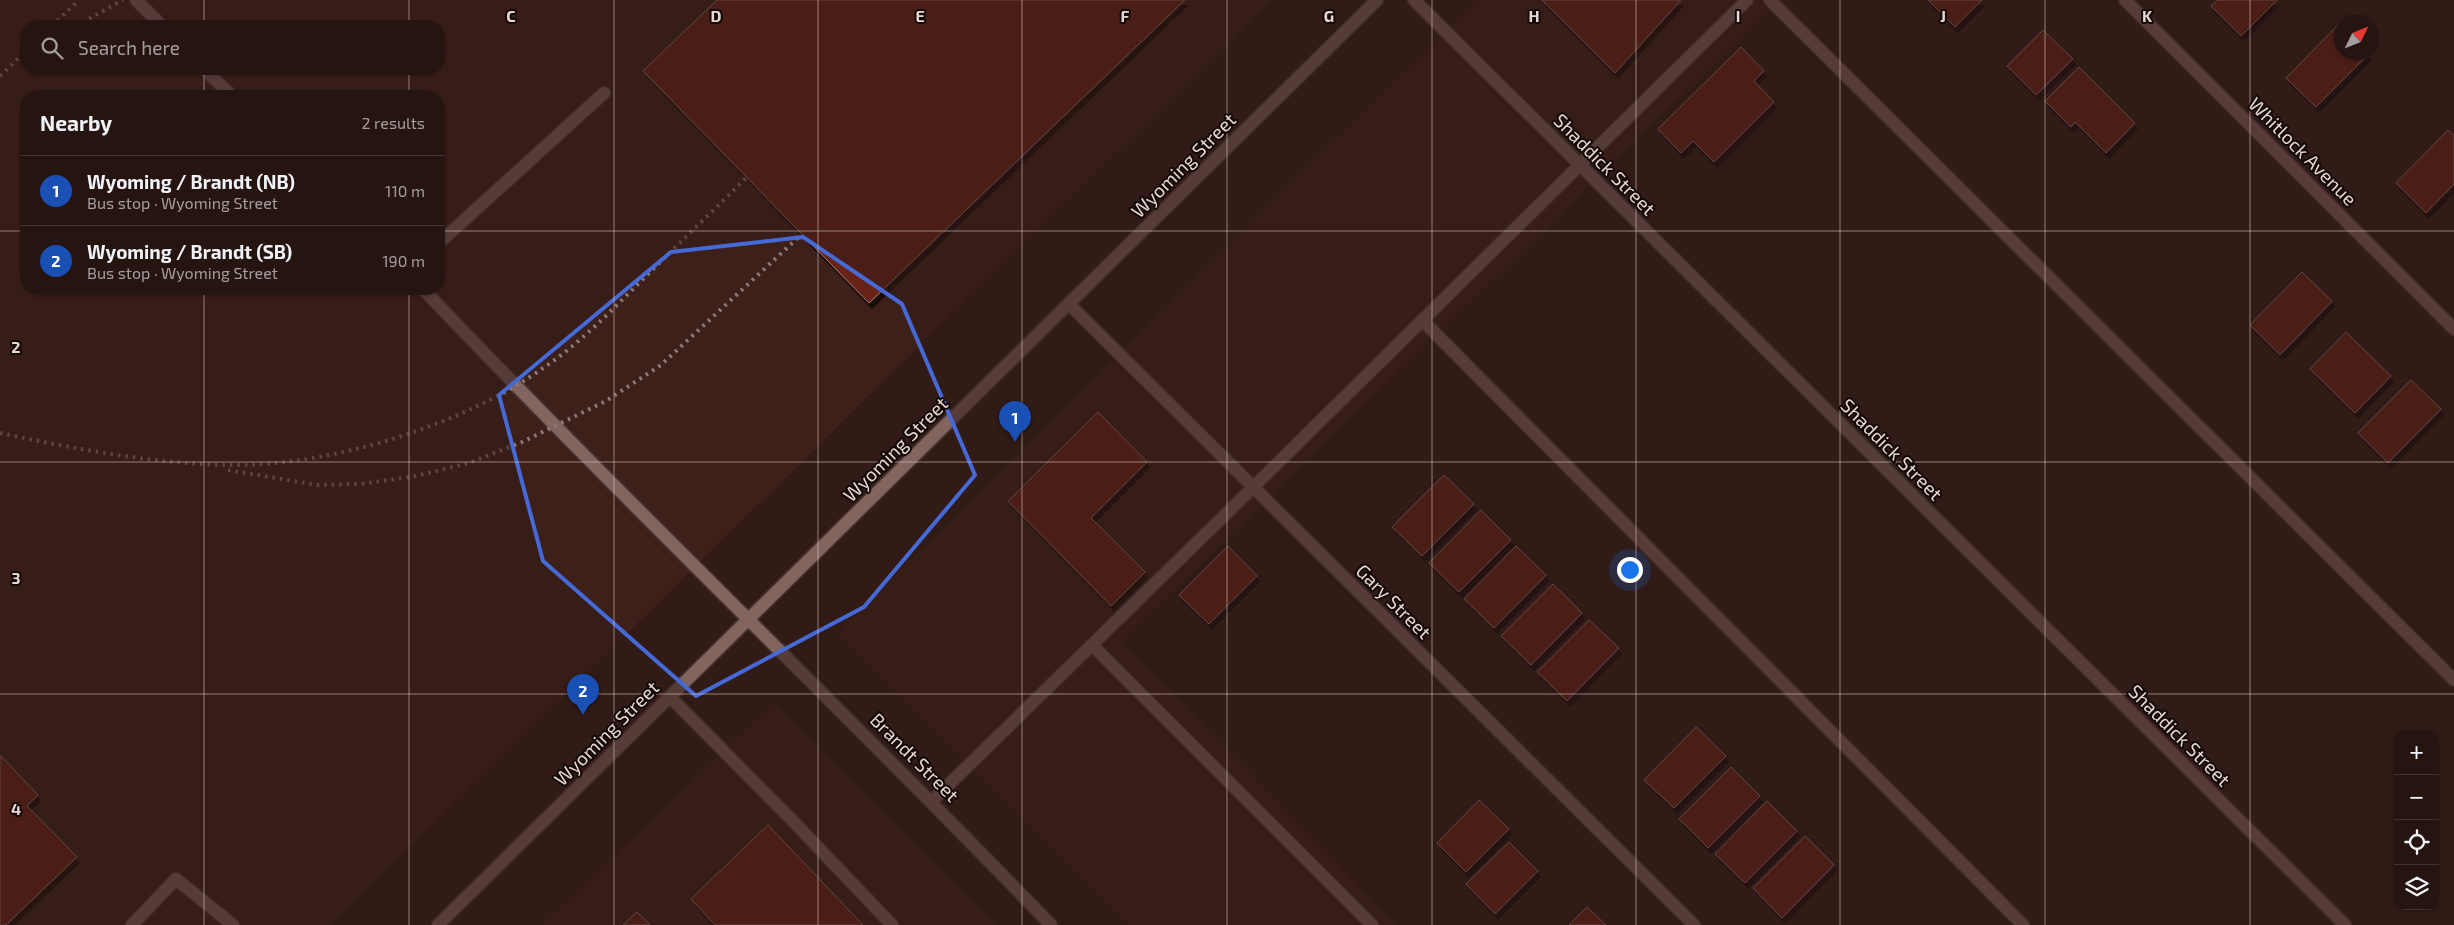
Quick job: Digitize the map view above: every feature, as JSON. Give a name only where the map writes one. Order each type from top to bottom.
[{"type":"street","points":[[136,0],[156,20]]},
{"type":"street","name":"Wyoming Street","points":[[438,925],[1377,0]]},
{"type":"street","name":"Shaddick Street","points":[[1414,0],[2345,925]]},
{"type":"street","points":[[932,801],[1253,488],[1747,0]]},
{"type":"street","points":[[1770,0],[2454,680]]},
{"type":"street","name":"Whitlock Avenue","points":[[2125,0],[2454,329]]},
{"type":"street","points":[[210,75],[226,90]]},
{"type":"street","points":[[445,238],[604,93]]},
{"type":"street","name":"Brandt Street","points":[[429,295],[597,470],[750,618],[932,801],[1050,925]]},
{"type":"street","name":"Gary Street","points":[[1069,304],[1694,925]]},
{"type":"street","points":[[1422,320],[2023,925]]},
{"type":"street","points":[[1092,645],[1372,925]]},
{"type":"street","points":[[670,697],[790,818],[892,925]]},
{"type":"street","points":[[132,925],[176,879],[233,925]]},
{"type":"highlighted area","points":[[803,237],[902,304],[975,475],[864,607],[696,696],[543,561],[499,395],[671,252]]},
{"type":"shaded area","points":[[0,0],[1271,0],[331,925],[0,925]]},
{"type":"shaded area","points":[[1477,0],[1780,0],[1122,641],[1397,925],[1129,925],[837,633]]},
{"type":"shaded area","points":[[775,702],[998,925],[542,925]]},
{"type":"building","points":[[717,0],[1185,0],[869,303],[643,71]]},
{"type":"building","points":[[1542,0],[1681,0],[1615,73]]},
{"type":"building","points":[[1928,0],[1982,0],[1955,27]]},
{"type":"building","points":[[2217,0],[2277,0],[2241,36],[2211,6]]},
{"type":"building","points":[[2334,29],[2334,60],[2363,60],[2316,107],[2286,78]]},
{"type":"building","points":[[2043,30],[2073,59],[2036,95],[2007,66]]},
{"type":"building","points":[[1741,47],[1764,71],[1754,81],[1774,102],[1714,162],[1693,141],[1681,153],[1658,129]]},
{"type":"building","points":[[2079,67],[2135,123],[2106,153],[2075,122],[2071,127],[2045,101]]},
{"type":"building","points":[[2448,130],[2454,135],[2454,184],[2426,213],[2396,183]]},
{"type":"building","points":[[2302,272],[2332,301],[2280,355],[2250,325]]},
{"type":"building","points":[[2346,332],[2391,376],[2355,413],[2310,369]]},
{"type":"building","points":[[2411,380],[2441,409],[2388,463],[2358,433]]},
{"type":"building","points":[[1098,412],[1147,462],[1091,518],[1145,572],[1111,606],[1008,501]]},
{"type":"building","points":[[1444,475],[1474,504],[1422,556],[1392,527]]},
{"type":"building","points":[[1481,510],[1511,540],[1459,592],[1429,563]]},
{"type":"building","points":[[1228,546],[1257,576],[1209,624],[1179,595]]},
{"type":"building","points":[[1516,546],[1546,575],[1494,628],[1464,599]]},
{"type":"building","points":[[1553,584],[1582,613],[1531,665],[1501,636]]},
{"type":"building","points":[[1589,620],[1619,648],[1567,701],[1537,672]]},
{"type":"building","points":[[1696,727],[1726,756],[1674,808],[1644,780]]},
{"type":"building","points":[[0,755],[38,795],[27,806],[77,857],[6,925],[0,925]]},
{"type":"building","points":[[1731,767],[1760,796],[1708,848],[1679,819]]},
{"type":"building","points":[[1479,800],[1509,829],[1466,872],[1437,843]]},
{"type":"building","points":[[1767,801],[1797,831],[1745,883],[1715,854]]},
{"type":"building","points":[[768,825],[863,925],[715,925],[691,899]]},
{"type":"building","points":[[1805,836],[1834,865],[1782,918],[1753,888]]},
{"type":"building","points":[[1509,842],[1538,871],[1495,914],[1466,884]]},
{"type":"building","points":[[1587,907],[1606,925],[1569,925]]},
{"type":"building","points":[[637,912],[650,925],[623,925]]},
{"type":"railway","points":[[58,20],[79,0]]},
{"type":"railway","points":[[87,20],[123,0]]},
{"type":"railway","points":[[0,76],[20,57]]},
{"type":"railway","points":[[0,433],[144,459],[231,465],[311,458],[353,450],[437,424],[476,407],[513,387],[559,357],[605,317],[747,177]]},
{"type":"railway","points":[[228,470],[317,485],[361,484],[416,476],[469,463],[522,442],[606,401],[661,365],[802,234]]},
{"type":"place","name":"Wyoming / Brandt (NB)","points":[[1015,442]]},
{"type":"place","name":"Wyoming / Brandt (SB)","points":[[583,715]]}]
